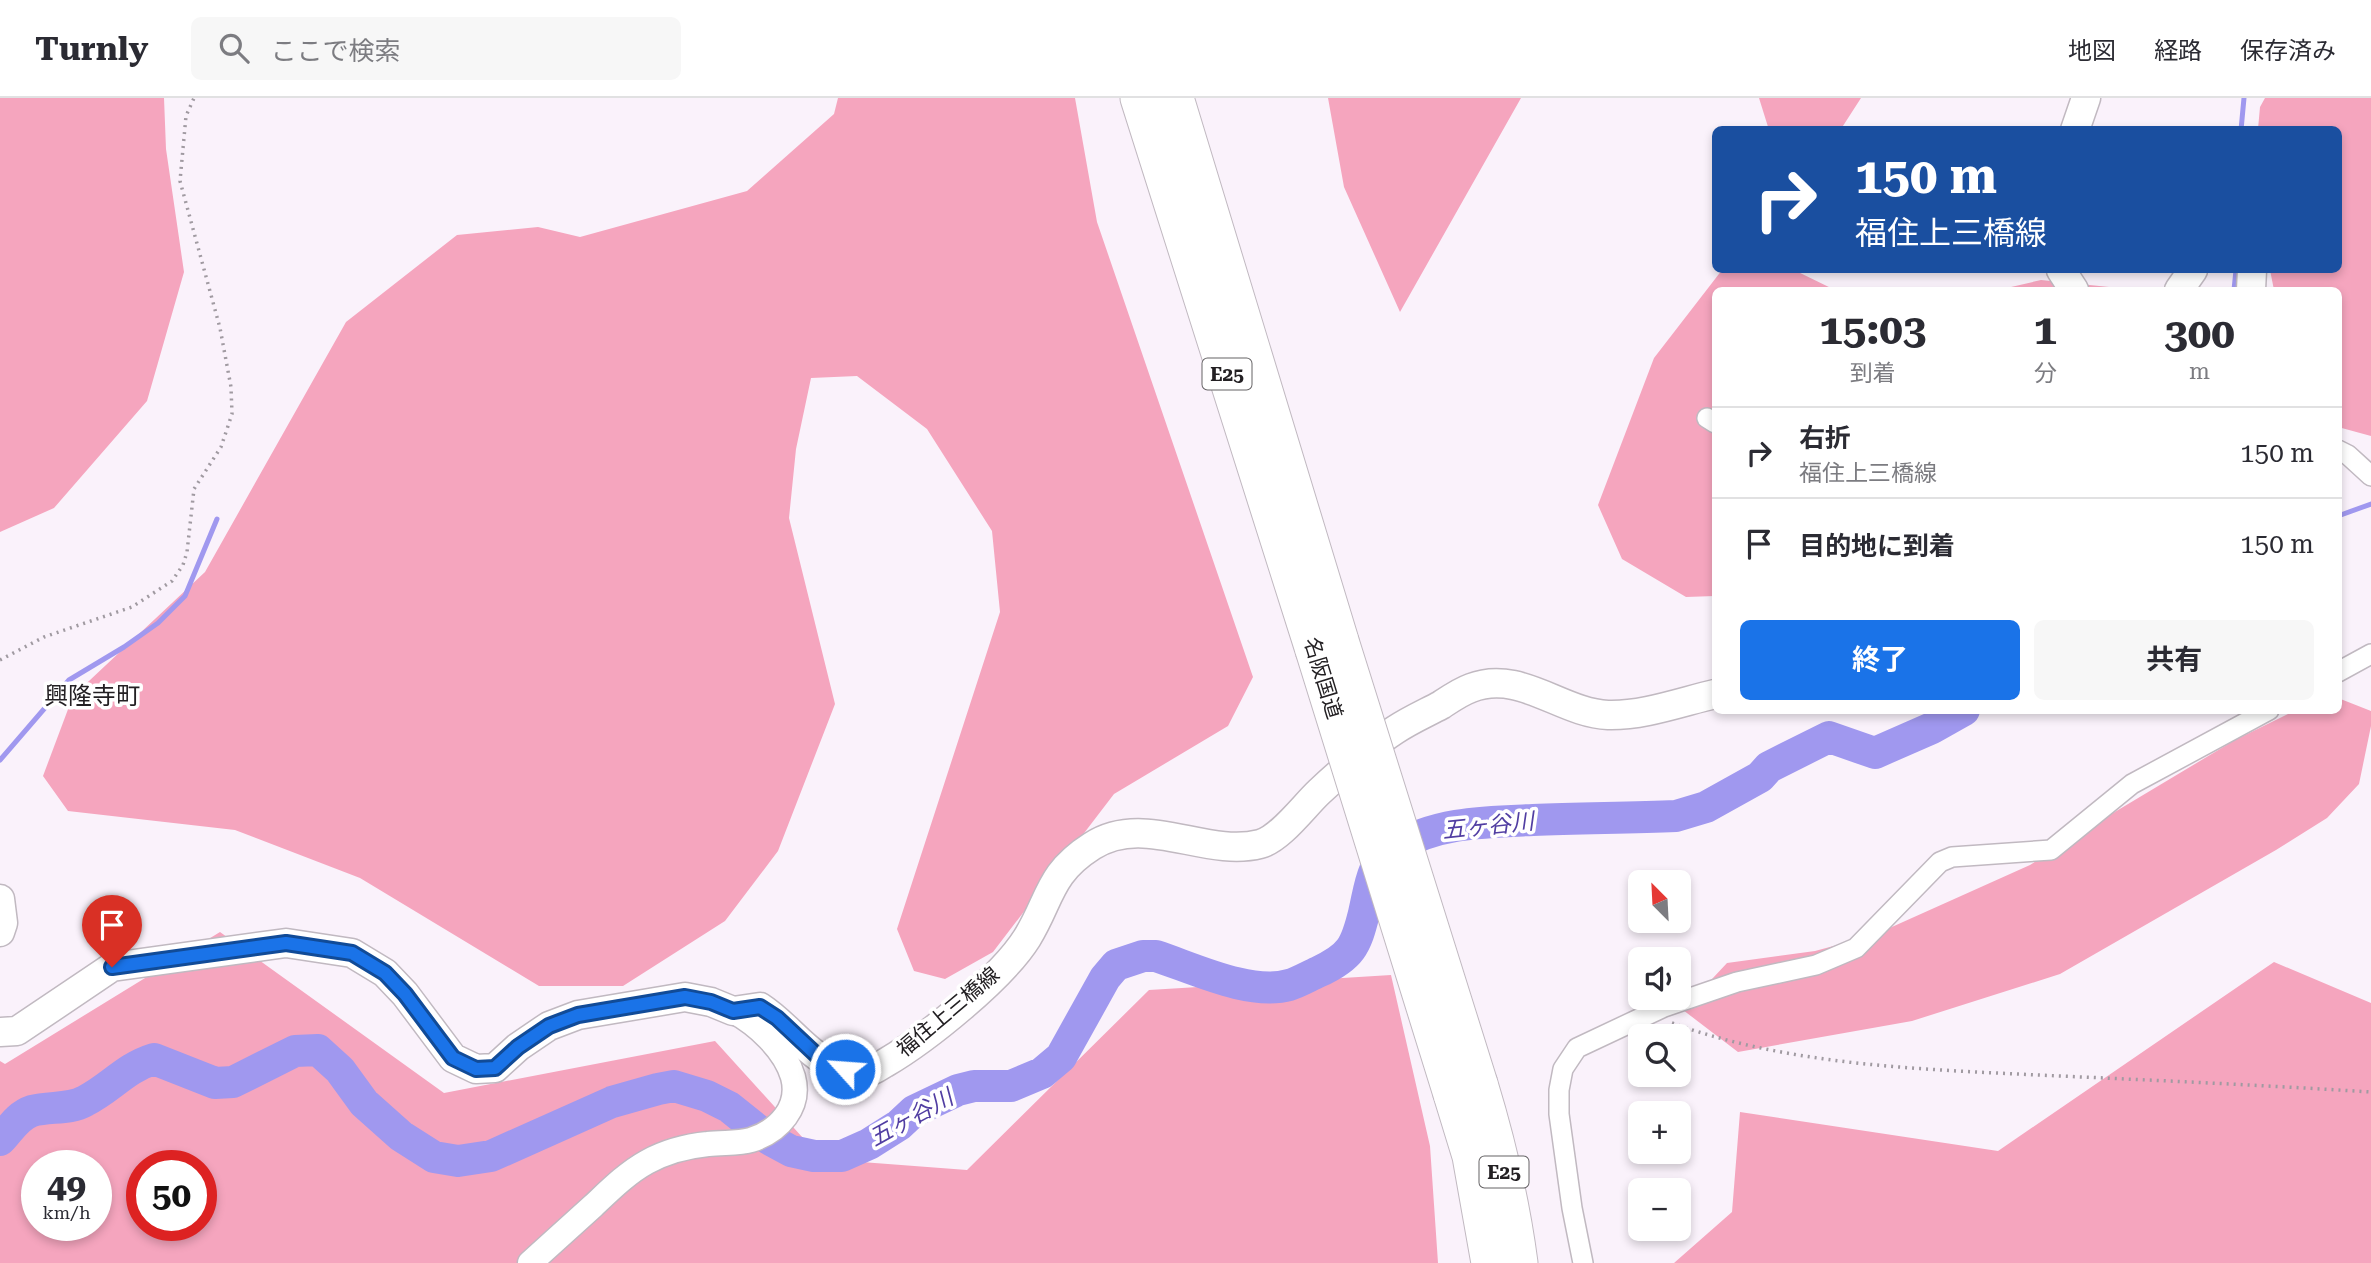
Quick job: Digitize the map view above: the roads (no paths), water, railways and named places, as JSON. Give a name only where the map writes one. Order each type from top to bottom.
[{"type":"highway","name":"名阪国道","points":[[1139,98],[1327,646],[1466,1089],[1498,1148],[1514,1219],[1519,1263]]},
{"type":"highway","name":"名阪国道","points":[[1175,98],[1327,646]]},
{"type":"highway","name":"名阪国道","points":[[1466,1089],[1471,1156],[1484,1220],[1489,1263]]},
{"type":"highway","points":[[1498,1148],[1530,1263]]},
{"type":"main road","points":[[2076,126],[2086,98]]},
{"type":"main road","name":"福住上三橋線","points":[[0,1032],[17,1031],[112,967],[286,943],[352,953],[385,973],[405,994],[453,1058],[476,1069],[495,1068],[518,1047],[549,1026],[578,1015],[685,997],[711,1002],[733,1011],[760,1007],[777,1018],[824,1062],[845,1069],[869,1072],[905,1052],[997,974],[1027,939],[1055,880],[1069,863],[1094,844],[1126,833],[1161,834],[1234,849],[1264,844],[1283,829],[1320,791],[1395,730],[1471,688],[1496,682],[1528,688],[1586,713],[1611,715],[1647,710],[1712,695]]},
{"type":"main road","points":[[0,899],[3,923],[0,932]]},
{"type":"street","points":[[2342,452],[2371,477]]},
{"type":"street","points":[[2342,670],[2371,654]]},
{"type":"street","points":[[1583,1263],[1572,1208],[1559,1114],[1559,1090],[1563,1069],[1577,1048],[1649,1014],[1737,982],[1816,965],[1856,947],[1940,862],[1952,857],[2051,850],[2132,784],[2262,714]]},
{"type":"street","points":[[530,1263],[626,1176],[648,1161],[674,1151],[708,1144],[749,1141],[783,1122],[794,1102],[795,1085],[789,1066],[749,1020],[733,1011]]},
{"type":"waterway","points":[[2241,126],[2244,98]]},
{"type":"waterway","points":[[2234,287],[2236,273]]},
{"type":"waterway","points":[[2342,515],[2371,504]]},
{"type":"waterway","points":[[0,760],[69,680],[158,623],[185,596],[217,519]]},
{"type":"waterway","name":"五ヶ谷川","points":[[0,1140],[27,1113],[79,1104],[154,1059],[215,1083],[233,1082],[295,1051],[318,1050],[340,1070],[364,1103],[401,1136],[434,1157],[458,1161],[491,1156],[612,1102],[674,1086],[707,1096],[729,1107],[769,1139],[791,1151],[814,1156],[842,1156],[869,1144],[899,1125],[914,1111],[958,1090],[974,1086],[1011,1086],[1042,1073],[1061,1057],[1105,978],[1116,965],[1143,956],[1156,956],[1222,979],[1257,987],[1293,984],[1329,967],[1345,955],[1355,942],[1373,876],[1380,861],[1394,848],[1410,839],[1444,828],[1479,823],[1676,816],[1706,807],[1760,777],[1769,767],[1829,737],[1875,753],[1957,714]]},
{"type":"district","name":"興隆寺町","points":[[92,696]]}]
